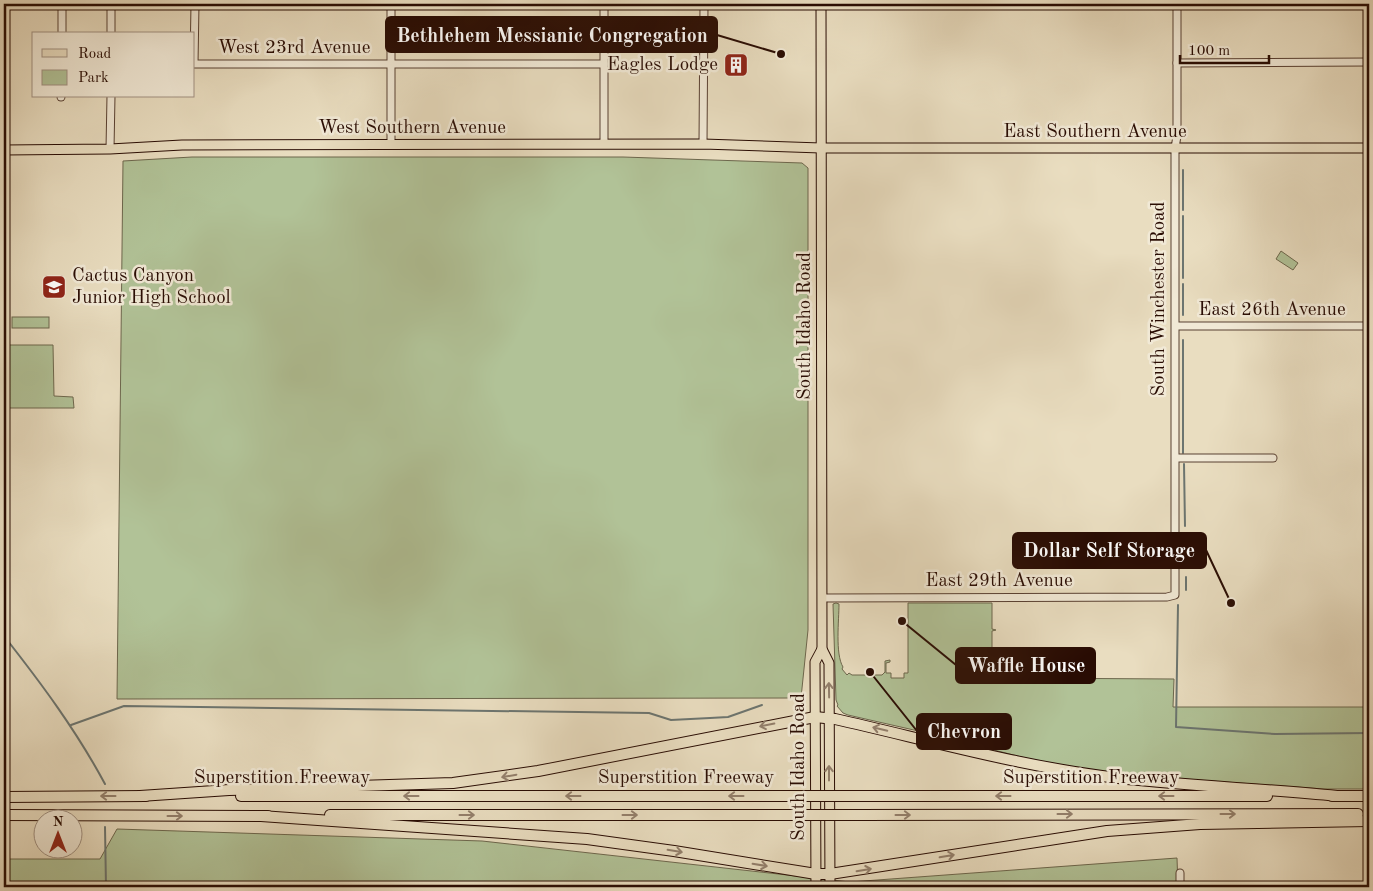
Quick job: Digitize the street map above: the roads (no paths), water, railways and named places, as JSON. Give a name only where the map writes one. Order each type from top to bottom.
[{"type":"highway","points":[[140,796],[229,790],[453,783],[547,769],[815,717],[829,718],[1045,767],[1103,776],[1337,796]]},
{"type":"highway","name":"Superstition Freeway","points":[[4,797],[1369,796]]},
{"type":"highway","name":"Superstition Freeway","points":[[4,815],[1369,814]]},
{"type":"highway","points":[[82,817],[94,816]]},
{"type":"highway","points":[[261,816],[587,839],[816,874],[830,874],[1107,831],[1200,824],[1369,821]]},
{"type":"highway","points":[[4,821],[32,820]]},
{"type":"main road","name":"South Idaho Road","points":[[821,4],[822,649],[829,663],[830,887]]},
{"type":"main road","name":"West Southern Avenue","points":[[4,150],[110,149],[182,144],[703,144],[821,148]]},
{"type":"main road","name":"East Southern Avenue","points":[[821,148],[1369,148]]},
{"type":"main road","name":"South Idaho Road","points":[[816,887],[815,662],[822,649]]},
{"type":"street","points":[[62,4],[62,32]]},
{"type":"street","points":[[111,4],[111,32]]},
{"type":"street","points":[[195,4],[195,32]]},
{"type":"street","points":[[391,4],[391,144]]},
{"type":"street","points":[[604,4],[604,144]]},
{"type":"street","points":[[703,144],[704,4]]},
{"type":"street","name":"South Winchester Road","points":[[1175,595],[1177,4]]},
{"type":"street","points":[[1177,63],[1369,62]]},
{"type":"street","name":"West 23rd Avenue","points":[[195,64],[604,64]]},
{"type":"street","points":[[110,149],[111,98]]},
{"type":"street","name":"East 26th Avenue","points":[[1176,326],[1369,326]]},
{"type":"street","points":[[1176,458],[1272,458]]},
{"type":"street","name":"East 29th Avenue","points":[[822,598],[1167,597],[1175,595]]},
{"type":"street","points":[[1180,873],[1180,887]]},
{"type":"waterway","points":[[1183,170],[1183,210]]},
{"type":"waterway","points":[[1183,216],[1183,278]]},
{"type":"waterway","points":[[1183,284],[1183,315]]},
{"type":"waterway","points":[[1183,340],[1183,453]]},
{"type":"waterway","points":[[1184,464],[1185,526]]},
{"type":"waterway","points":[[1185,537],[1186,565]]},
{"type":"waterway","points":[[1186,577],[1186,590]]},
{"type":"waterway","points":[[1178,605],[1176,727],[1275,734],[1369,733]]},
{"type":"waterway","points":[[4,636],[58,707],[105,784]]},
{"type":"waterway","points":[[71,725],[124,706],[649,713],[671,720],[728,717],[762,705]]},
{"type":"waterway","points":[[105,827],[106,887]]},
{"type":"place","name":"Bethlehem Messianic Congregation","points":[[781,54]]},
{"type":"place","name":"Eagles Lodge","points":[[736,65]]},
{"type":"place","name":"Cactus Canyon Junior High School","points":[[54,287]]},
{"type":"place","name":"Dollar Self Storage","points":[[1231,603]]},
{"type":"place","name":"Waffle House","points":[[902,621]]},
{"type":"place","name":"Chevron","points":[[870,672]]}]
